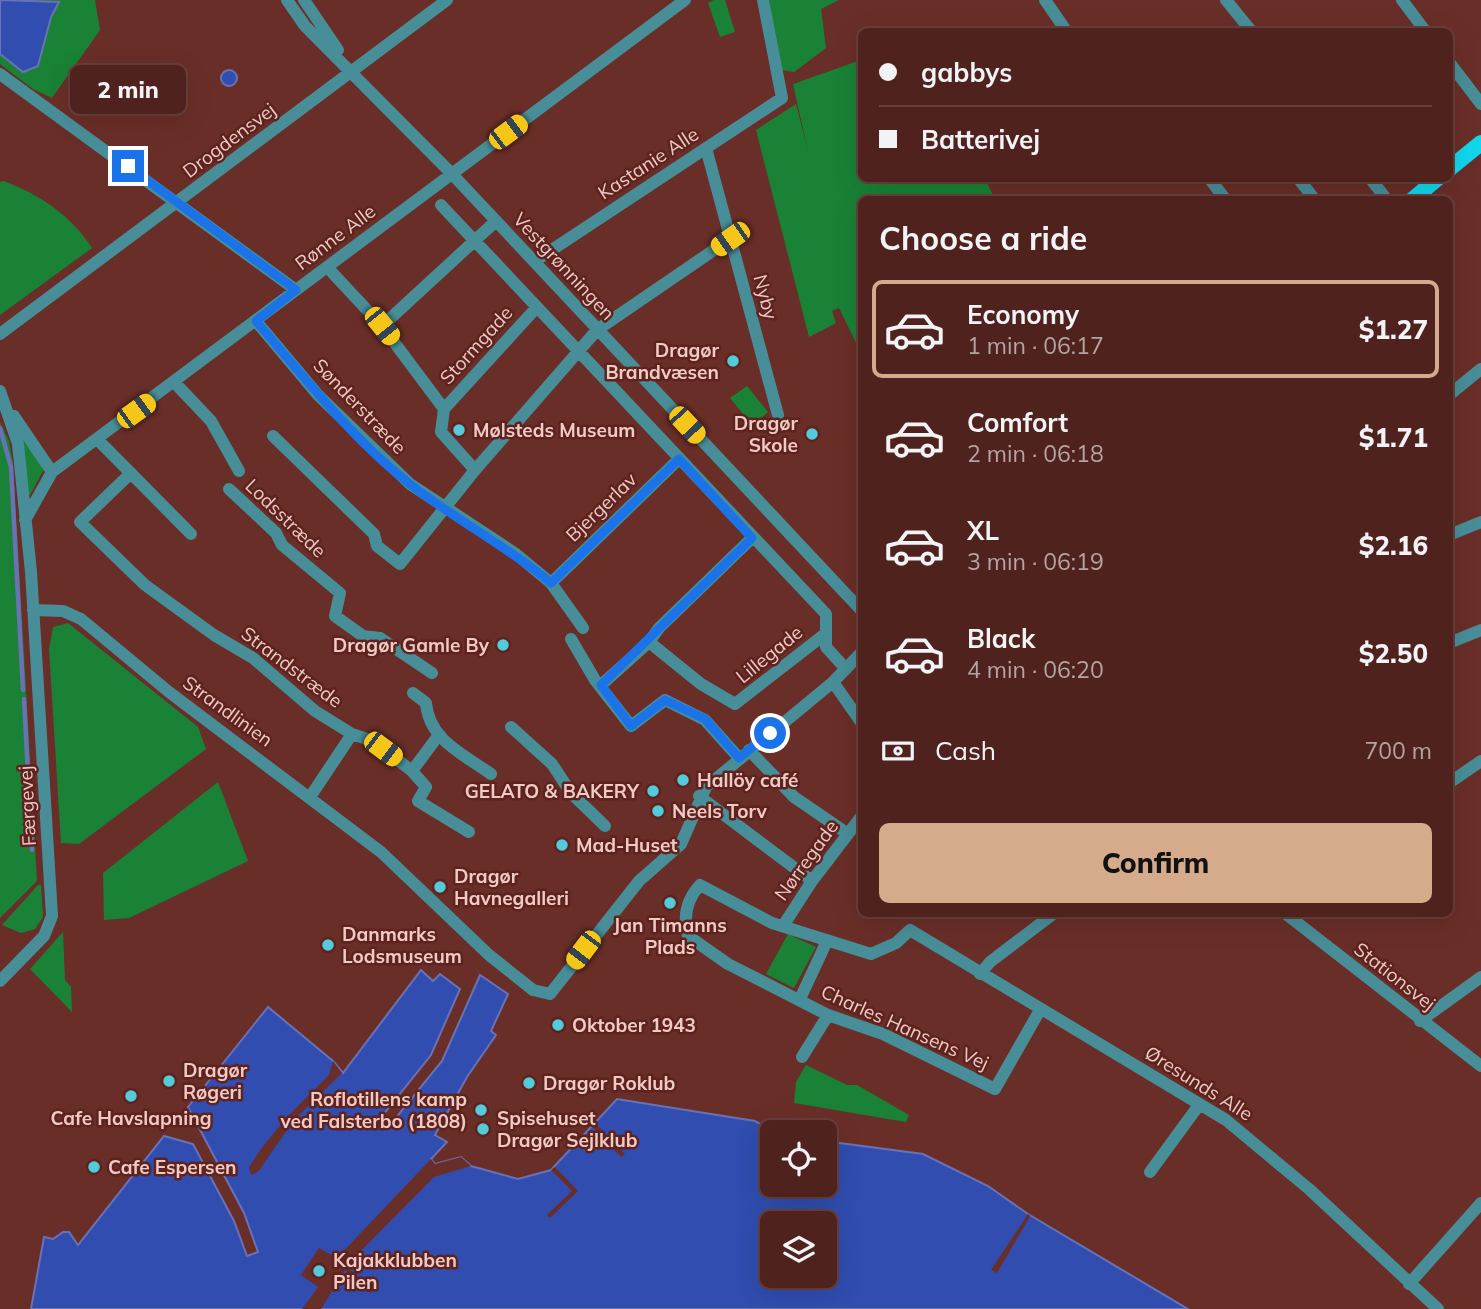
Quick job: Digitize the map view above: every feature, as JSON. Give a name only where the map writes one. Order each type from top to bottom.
[{"type":"main road","points":[[1453,166],[1481,143]]},
{"type":"main road","points":[[1417,196],[1433,182]]},
{"type":"street","name":"Vestgrønningen","points":[[288,0],[305,26],[352,71],[535,261],[858,607]]},
{"type":"street","name":"Vestgrønningen","points":[[304,0],[352,71]]},
{"type":"street","name":"Drogdensvej","points":[[0,334],[447,0]]},
{"type":"street","name":"Rønne Alle","points":[[25,520],[52,472],[685,0]]},
{"type":"street","name":"Kastanie Alle","points":[[535,261],[782,98],[763,0]]},
{"type":"street","points":[[1045,0],[1064,28]]},
{"type":"street","points":[[1226,0],[1249,28]]},
{"type":"street","points":[[1402,0],[1423,28]]},
{"type":"street","points":[[1453,67],[1481,104]]},
{"type":"street","points":[[0,74],[296,290]]},
{"type":"street","name":"Nyby","points":[[706,148],[779,415]]},
{"type":"street","points":[[1212,182],[1223,196]]},
{"type":"street","points":[[1301,182],[1312,196]]},
{"type":"street","points":[[1373,182],[1384,196]]},
{"type":"street","points":[[441,205],[826,614],[826,647],[846,668]]},
{"type":"street","points":[[382,326],[496,221]]},
{"type":"street","points":[[274,436],[374,534],[377,546],[400,564],[475,470],[597,330],[730,239]]},
{"type":"street","points":[[327,267],[382,326],[444,409],[441,432],[475,470]]},
{"type":"street","name":"Stormgade","points":[[444,409],[537,307]]},
{"type":"street","name":"Sønderstræde","points":[[256,321],[318,394],[410,484],[516,554],[551,583],[583,628]]},
{"type":"street","points":[[1453,392],[1481,369]]},
{"type":"street","points":[[174,382],[211,421],[239,471]]},
{"type":"street","points":[[0,391],[18,444],[33,610]]},
{"type":"street","points":[[6,405],[52,472]]},
{"type":"street","points":[[97,439],[191,534]]},
{"type":"street","name":"Bjergerlav","points":[[551,583],[679,459]]},
{"type":"street","name":"Strandstræde","points":[[131,472],[80,522],[145,585],[214,635],[253,658],[283,682],[292,693],[352,734],[373,741],[412,771]]},
{"type":"street","name":"Lodsstræde","points":[[229,489],[276,533],[282,545],[340,593],[335,616],[363,636],[380,638],[432,673]]},
{"type":"street","points":[[1453,533],[1481,522]]},
{"type":"street","points":[[601,685],[649,642],[659,628],[752,538]]},
{"type":"street","name":"Strandlinien","points":[[33,610],[63,611],[81,619],[169,692],[381,852],[489,955],[533,990],[550,994],[639,881],[681,844],[699,796]]},
{"type":"street","name":"Færgevej","points":[[0,981],[44,936],[52,916],[33,610]]},
{"type":"street","points":[[1453,641],[1481,630]]},
{"type":"street","name":"Lillegade","points":[[649,642],[701,684],[734,704],[825,634]]},
{"type":"street","points":[[571,639],[631,726],[665,700],[705,719],[794,797],[848,834]]},
{"type":"street","points":[[812,881],[699,796],[744,754],[833,682],[858,656]]},
{"type":"street","points":[[833,682],[858,718]]},
{"type":"street","points":[[413,693],[426,703],[428,720],[438,737],[491,774]]},
{"type":"street","points":[[511,727],[552,764],[571,793],[605,827]]},
{"type":"street","points":[[310,797],[352,734]]},
{"type":"street","points":[[438,737],[412,771],[426,787],[418,801],[469,832]]},
{"type":"street","points":[[1453,780],[1481,761]]},
{"type":"street","name":"Nørregade","points":[[783,926],[812,881],[858,821]]},
{"type":"street","name":"Charles Hansens Vej","points":[[783,926],[700,885],[693,893],[685,915],[688,936],[728,964],[828,1015],[883,1034],[995,1089],[1040,1010]]},
{"type":"street","points":[[980,974],[990,962],[1046,917]]},
{"type":"street","name":"Stationsvej","points":[[1290,917],[1481,1066]]},
{"type":"street","points":[[783,926],[827,943],[800,999]]},
{"type":"street","name":"Øresunds Alle","points":[[827,943],[872,954],[896,943],[910,930],[1254,1141],[1438,1309]]},
{"type":"street","points":[[1420,1021],[1481,977]]},
{"type":"street","points":[[802,1057],[828,1015]]},
{"type":"street","points":[[1150,1172],[1199,1105]]},
{"type":"street","points":[[1409,1284],[1481,1203]]},
{"type":"green space","points":[[0,0],[95,0],[100,30],[52,98],[33,89],[0,64]]},
{"type":"green space","points":[[725,0],[735,32],[720,37],[708,3]]},
{"type":"green space","points":[[769,0],[839,0],[821,9],[826,48],[794,72],[782,70]]},
{"type":"green space","points":[[858,61],[858,182],[986,182],[994,196],[858,196],[858,347],[839,308],[832,311],[836,323],[809,337],[756,130],[796,104],[808,151],[793,84]]},
{"type":"green space","points":[[0,182],[29,192],[53,207],[74,225],[92,248],[0,315]]},
{"type":"green space","points":[[747,386],[768,412],[752,425],[730,398]]},
{"type":"green space","points":[[0,422],[9,441],[13,464],[37,881],[0,918]]},
{"type":"green space","points":[[22,437],[44,469],[30,495],[27,494]]},
{"type":"green space","points":[[68,623],[198,727],[206,749],[79,844],[61,843],[49,649],[53,627]]},
{"type":"green space","points":[[218,782],[248,861],[129,918],[104,920],[103,873]]},
{"type":"green space","points":[[38,885],[41,885],[43,917],[35,929],[21,933],[2,925]]},
{"type":"green space","points":[[63,932],[65,980],[71,987],[72,1012],[30,969]]},
{"type":"green space","points":[[788,934],[816,947],[794,988],[766,974]]},
{"type":"green space","points":[[806,1065],[847,1085],[857,1085],[909,1115],[906,1122],[794,1103],[796,1082]]},
{"type":"water","points":[[0,0],[59,2],[51,17],[38,66],[23,72],[0,54]]},
{"type":"water","points":[[229,70],[235,72],[235,84],[229,86],[223,84],[221,78],[223,72]]},
{"type":"water","points":[[94,79],[101,88],[95,98],[82,97],[83,89]]},
{"type":"water","points":[[421,970],[433,981],[440,974],[460,989],[431,1055],[383,1115],[391,1124],[442,1061],[480,975],[508,994],[491,1031],[496,1035],[467,1077],[435,1135],[447,1142],[431,1159],[435,1164],[461,1157],[471,1166],[518,1179],[551,1170],[617,1099],[755,1121],[760,1124],[760,1197],[837,1197],[837,1143],[923,1154],[988,1186],[1028,1214],[1188,1309],[31,1309],[44,1237],[53,1239],[63,1232],[69,1232],[78,1245],[164,1136],[193,1144],[234,1221],[247,1256],[258,1252],[244,1213],[188,1107],[268,1007],[333,1061],[343,1073]]},
{"type":"pier","points":[[333,1061],[342,1073],[294,1120],[258,1172],[251,1175],[249,1167],[261,1149],[285,1119],[329,1075]]},
{"type":"pier","points":[[595,1123],[625,1154],[621,1157],[592,1126]]},
{"type":"pier","points":[[461,1157],[471,1166],[434,1177],[346,1266],[374,1290],[370,1293],[345,1270],[321,1309],[302,1309],[318,1287],[301,1275],[319,1248],[337,1258],[431,1159],[435,1164]]},
{"type":"pier","points":[[555,1167],[578,1191],[550,1218],[547,1215],[572,1191],[551,1170]]},
{"type":"pier","points":[[1028,1214],[1030,1216],[997,1273],[991,1270]]},
{"type":"waterway","points":[[0,428],[11,467],[23,690]]},
{"type":"waterway","points":[[24,699],[32,850]]},
{"type":"place","name":"Dragør Brandvæsen","points":[[733,361]]},
{"type":"place","name":"Mølsteds Museum","points":[[459,430]]},
{"type":"place","name":"Dragør Skole","points":[[812,434]]},
{"type":"place","name":"Dragør Gamle By","points":[[503,645]]},
{"type":"place","name":"Hallöy café","points":[[683,780]]},
{"type":"place","name":"GELATO & BAKERY","points":[[653,791]]},
{"type":"place","name":"Neels Torv","points":[[658,811]]},
{"type":"place","name":"Mad-Huset","points":[[562,845]]},
{"type":"place","name":"Dragør Havnegalleri","points":[[440,887]]},
{"type":"place","name":"Jan Timanns Plads","points":[[670,903]]},
{"type":"place","name":"Danmarks Lodsmuseum","points":[[328,945]]},
{"type":"place","name":"Oktober 1943","points":[[558,1025]]},
{"type":"place","name":"Dragør Røgeri","points":[[169,1081]]},
{"type":"place","name":"Dragør Roklub","points":[[529,1083]]},
{"type":"place","name":"Cafe Havslapning","points":[[131,1096]]},
{"type":"place","name":"Roflotillens kamp ved Falsterbo (1808)","points":[[481,1110]]},
{"type":"place","name":"Spisehuset Dragør Sejlklub","points":[[483,1129]]},
{"type":"place","name":"Cafe Espersen","points":[[94,1167]]},
{"type":"place","name":"Kajakklubben Pilen","points":[[319,1271]]},
{"type":"route","points":[[128,166],[296,290],[256,321],[318,394],[410,484],[516,554],[551,583],[679,459],[752,538],[659,628],[649,642],[601,685],[631,726],[665,700],[705,719],[739,758],[770,733]]}]
